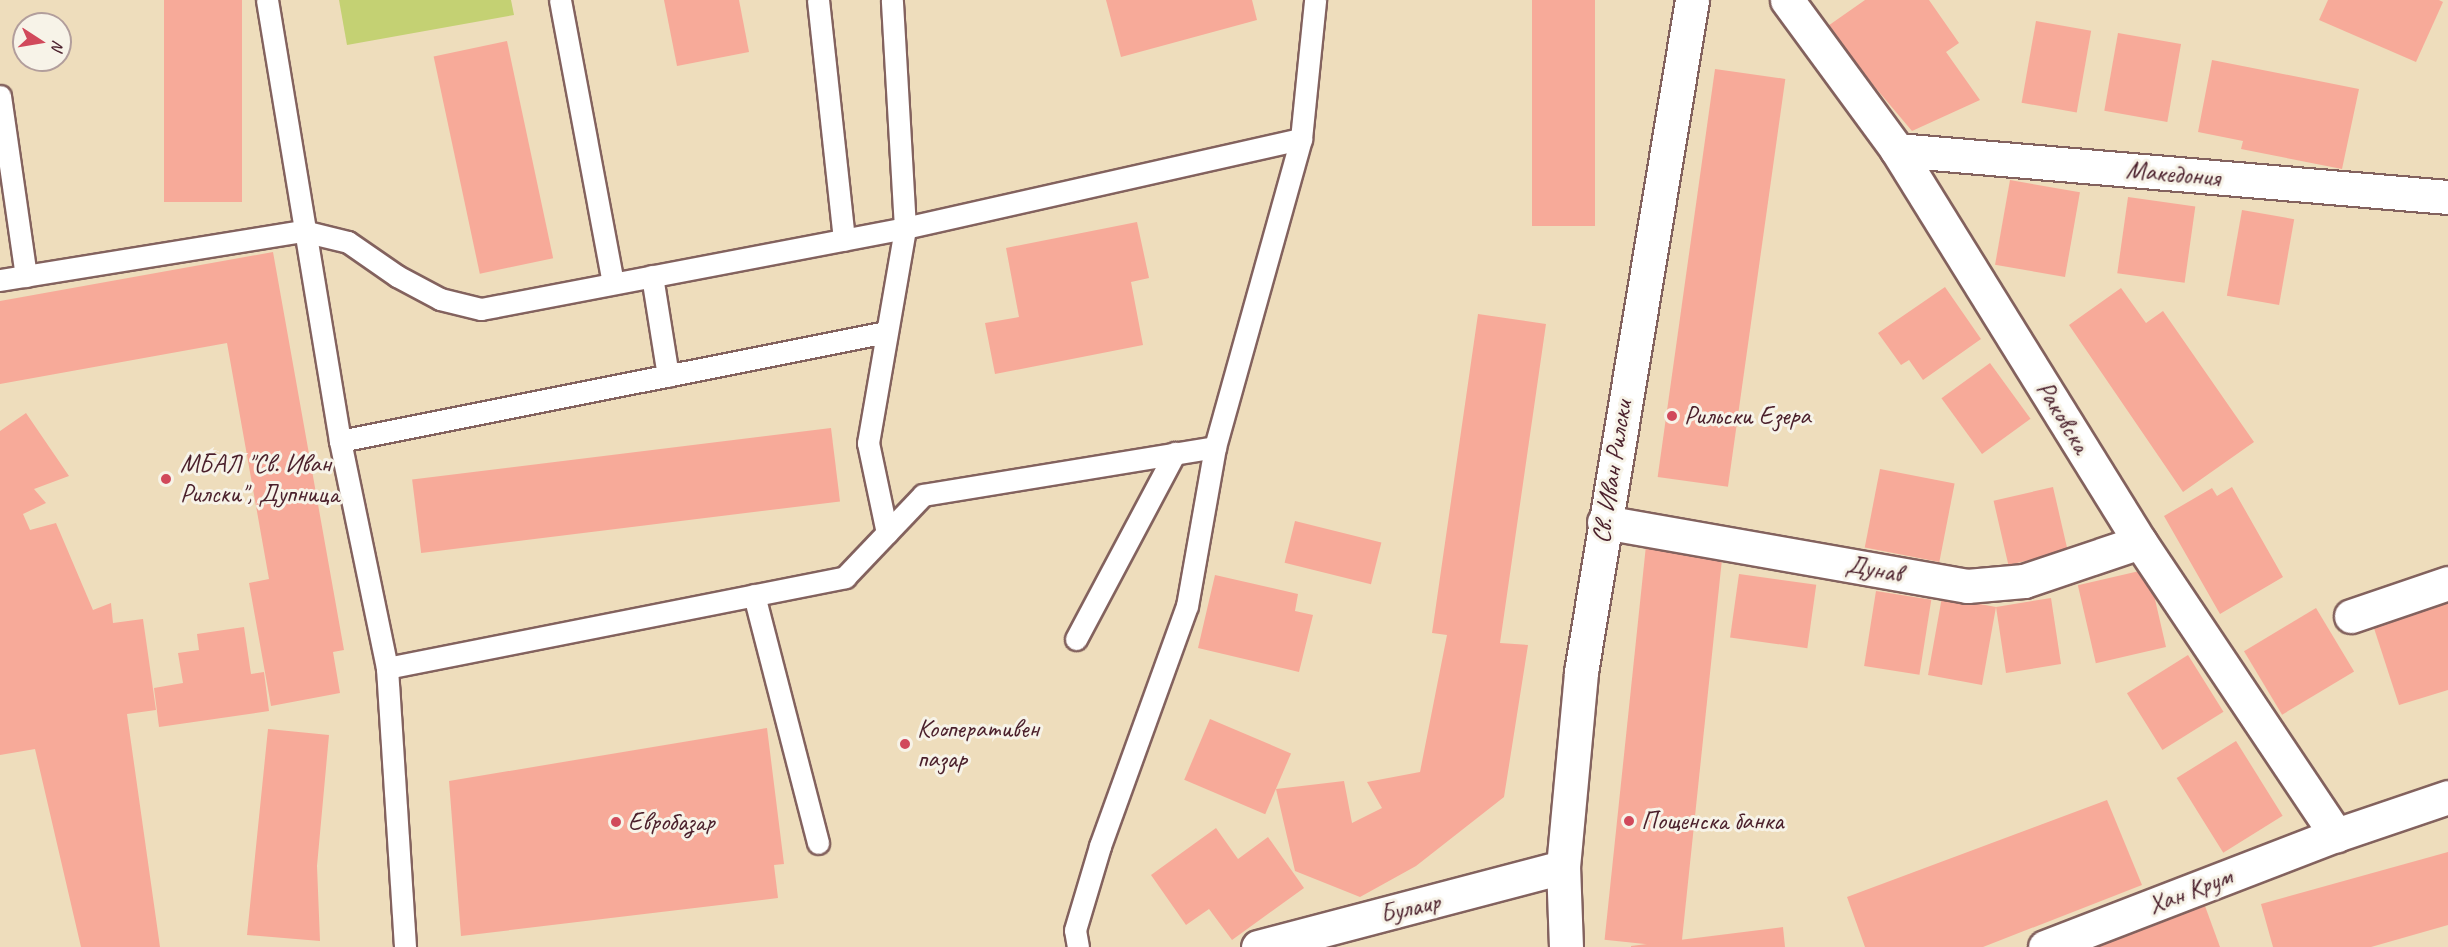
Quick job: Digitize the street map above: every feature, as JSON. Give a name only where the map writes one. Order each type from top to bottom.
[{"type":"street","name":"Св. Иван Рилски","points":[[1566,947],[1563,867],[1581,672],[1692,0]]},
{"type":"street","name":"Раковска","points":[[1787,0],[1897,150],[2140,542],[2336,835]]},
{"type":"street","name":"Македония","points":[[1897,150],[2448,197]]},
{"type":"street","name":"Дунав","points":[[1604,522],[1967,586],[2024,581],[2140,542]]},
{"type":"street","points":[[2351,616],[2448,584]]},
{"type":"street","name":"Хан Крум","points":[[2048,946],[2336,835],[2448,797]]},
{"type":"street","name":"Булаир","points":[[1257,947],[1563,867]]},
{"type":"lane","points":[[267,0],[303,231],[340,441],[387,668],[405,947]]},
{"type":"lane","points":[[560,0],[613,283]]},
{"type":"lane","points":[[818,0],[844,240]]},
{"type":"lane","points":[[887,533],[868,443],[905,228],[891,0]]},
{"type":"lane","points":[[1078,947],[1075,930],[1100,846],[1186,606],[1215,447],[1301,139],[1315,0]]},
{"type":"lane","points":[[0,96],[26,276]]},
{"type":"lane","points":[[0,280],[303,231],[348,242],[397,276],[440,299],[481,309],[905,228],[1301,139]]},
{"type":"lane","points":[[652,276],[668,376]]},
{"type":"lane","points":[[340,441],[886,332]]},
{"type":"lane","points":[[387,668],[845,577],[923,495],[1215,447]]},
{"type":"lane","points":[[1076,639],[1175,453]]},
{"type":"lane","points":[[754,595],[818,843]]},
{"type":"green space","points":[[339,0],[511,0],[514,15],[347,45]]},
{"type":"building","points":[[164,0],[242,0],[242,202],[164,202]]},
{"type":"building","points":[[664,0],[739,0],[749,52],[677,66]]},
{"type":"building","points":[[1106,0],[1252,0],[1257,20],[1121,57]]},
{"type":"building","points":[[1532,0],[1595,0],[1595,226],[1532,226]]},
{"type":"building","points":[[1865,0],[1929,0],[1959,43],[1946,52],[1980,100],[1912,131],[1825,28]]},
{"type":"building","points":[[2328,0],[2439,0],[2443,2],[2416,62],[2319,20]]},
{"type":"building","points":[[2036,21],[2091,31],[2077,112],[2022,103]]},
{"type":"building","points":[[2118,33],[2181,44],[2167,122],[2104,111]]},
{"type":"building","points":[[507,41],[553,258],[480,274],[434,57]]},
{"type":"building","points":[[2212,60],[2359,89],[2342,169],[2241,149],[2243,141],[2198,132]]},
{"type":"building","points":[[1715,69],[1785,79],[1728,487],[1658,477]]},
{"type":"building","points":[[2010,180],[2080,192],[2065,277],[1995,265]]},
{"type":"building","points":[[2128,197],[2195,206],[2185,283],[2117,273]]},
{"type":"building","points":[[2242,210],[2294,219],[2279,305],[2227,296]]},
{"type":"building","points":[[1137,222],[1149,278],[1131,282],[1143,345],[995,374],[985,323],[1019,317],[1006,248]]},
{"type":"building","points":[[273,252],[344,650],[333,652],[340,693],[271,706],[249,583],[269,579],[227,343],[0,384],[0,301]]},
{"type":"building","points":[[1945,287],[1981,339],[1923,380],[1909,360],[1901,365],[1878,333]]},
{"type":"building","points":[[2121,288],[2146,323],[2163,311],[2254,442],[2183,492],[2069,325]]},
{"type":"building","points":[[1478,314],[1546,324],[1500,643],[1528,645],[1504,797],[1416,866],[1360,897],[1295,871],[1276,789],[1344,781],[1352,823],[1382,808],[1367,782],[1420,772],[1447,635],[1432,633]]},
{"type":"building","points":[[1990,363],[2031,419],[1982,454],[1941,398]]},
{"type":"building","points":[[26,413],[69,476],[34,489],[46,503],[23,514],[30,530],[56,523],[93,610],[111,603],[113,623],[143,619],[156,710],[127,714],[160,947],[81,947],[35,749],[0,755],[0,431]]},
{"type":"building","points":[[831,428],[840,501],[421,553],[412,479]]},
{"type":"building","points":[[1880,469],[1955,484],[1939,562],[1865,548]]},
{"type":"building","points":[[2053,487],[2068,551],[2008,565],[1994,501]]},
{"type":"building","points":[[2232,487],[2283,577],[2220,614],[2164,516],[2212,488],[2217,496]]},
{"type":"building","points":[[1295,521],[1381,543],[1371,584],[1285,563]]},
{"type":"building","points":[[1647,536],[1724,544],[1681,947],[1605,940]]},
{"type":"building","points":[[2148,569],[2166,647],[2096,663],[2078,585]]},
{"type":"building","points":[[1739,574],[1816,585],[1807,648],[1730,637]]},
{"type":"building","points":[[1215,575],[1298,594],[1295,611],[1313,615],[1299,672],[1198,648]]},
{"type":"building","points":[[1876,591],[1931,600],[1919,675],[1864,666]]},
{"type":"building","points":[[1942,597],[1996,607],[1982,685],[1928,675]]},
{"type":"building","points":[[2448,597],[2448,690],[2399,705],[2372,622]]},
{"type":"building","points":[[2051,598],[2061,664],[2006,673],[1996,607]]},
{"type":"building","points":[[2316,608],[2354,671],[2282,715],[2244,651]]},
{"type":"building","points":[[244,627],[251,674],[264,672],[269,711],[159,727],[154,688],[183,683],[178,653],[199,650],[197,634]]},
{"type":"building","points":[[2188,655],[2224,712],[2162,750],[2127,693]]},
{"type":"building","points":[[1210,719],[1291,753],[1265,814],[1184,780]]},
{"type":"building","name":"Евробазар","points":[[767,728],[784,864],[774,865],[778,898],[461,936],[449,781]]},
{"type":"building","points":[[268,729],[329,735],[317,866],[320,941],[247,935]]},
{"type":"building","points":[[2236,741],[2283,816],[2223,853],[2177,778]]},
{"type":"building","points":[[2107,800],[2142,885],[1983,947],[1865,947],[1847,897]]},
{"type":"building","points":[[1216,828],[1238,859],[1268,837],[1304,888],[1232,940],[1209,909],[1186,925],[1151,875]]},
{"type":"building","points":[[2448,852],[2448,925],[2371,947],[2273,947],[2261,904]]},
{"type":"building","points":[[2205,906],[2220,947],[2091,947]]},
{"type":"building","points":[[1783,927],[1785,947],[1631,947],[1631,946]]},
{"type":"place","name":"Рильски Езера","points":[[1672,416]]},
{"type":"place","name":"МБАЛ \"Св. Иван Рилски\", Дупница","points":[[166,479]]},
{"type":"place","name":"Кооперативен пазар","points":[[905,744]]},
{"type":"place","name":"Пощенска банка","points":[[1629,821]]},
{"type":"place","name":"Евробазар","points":[[616,822]]}]
